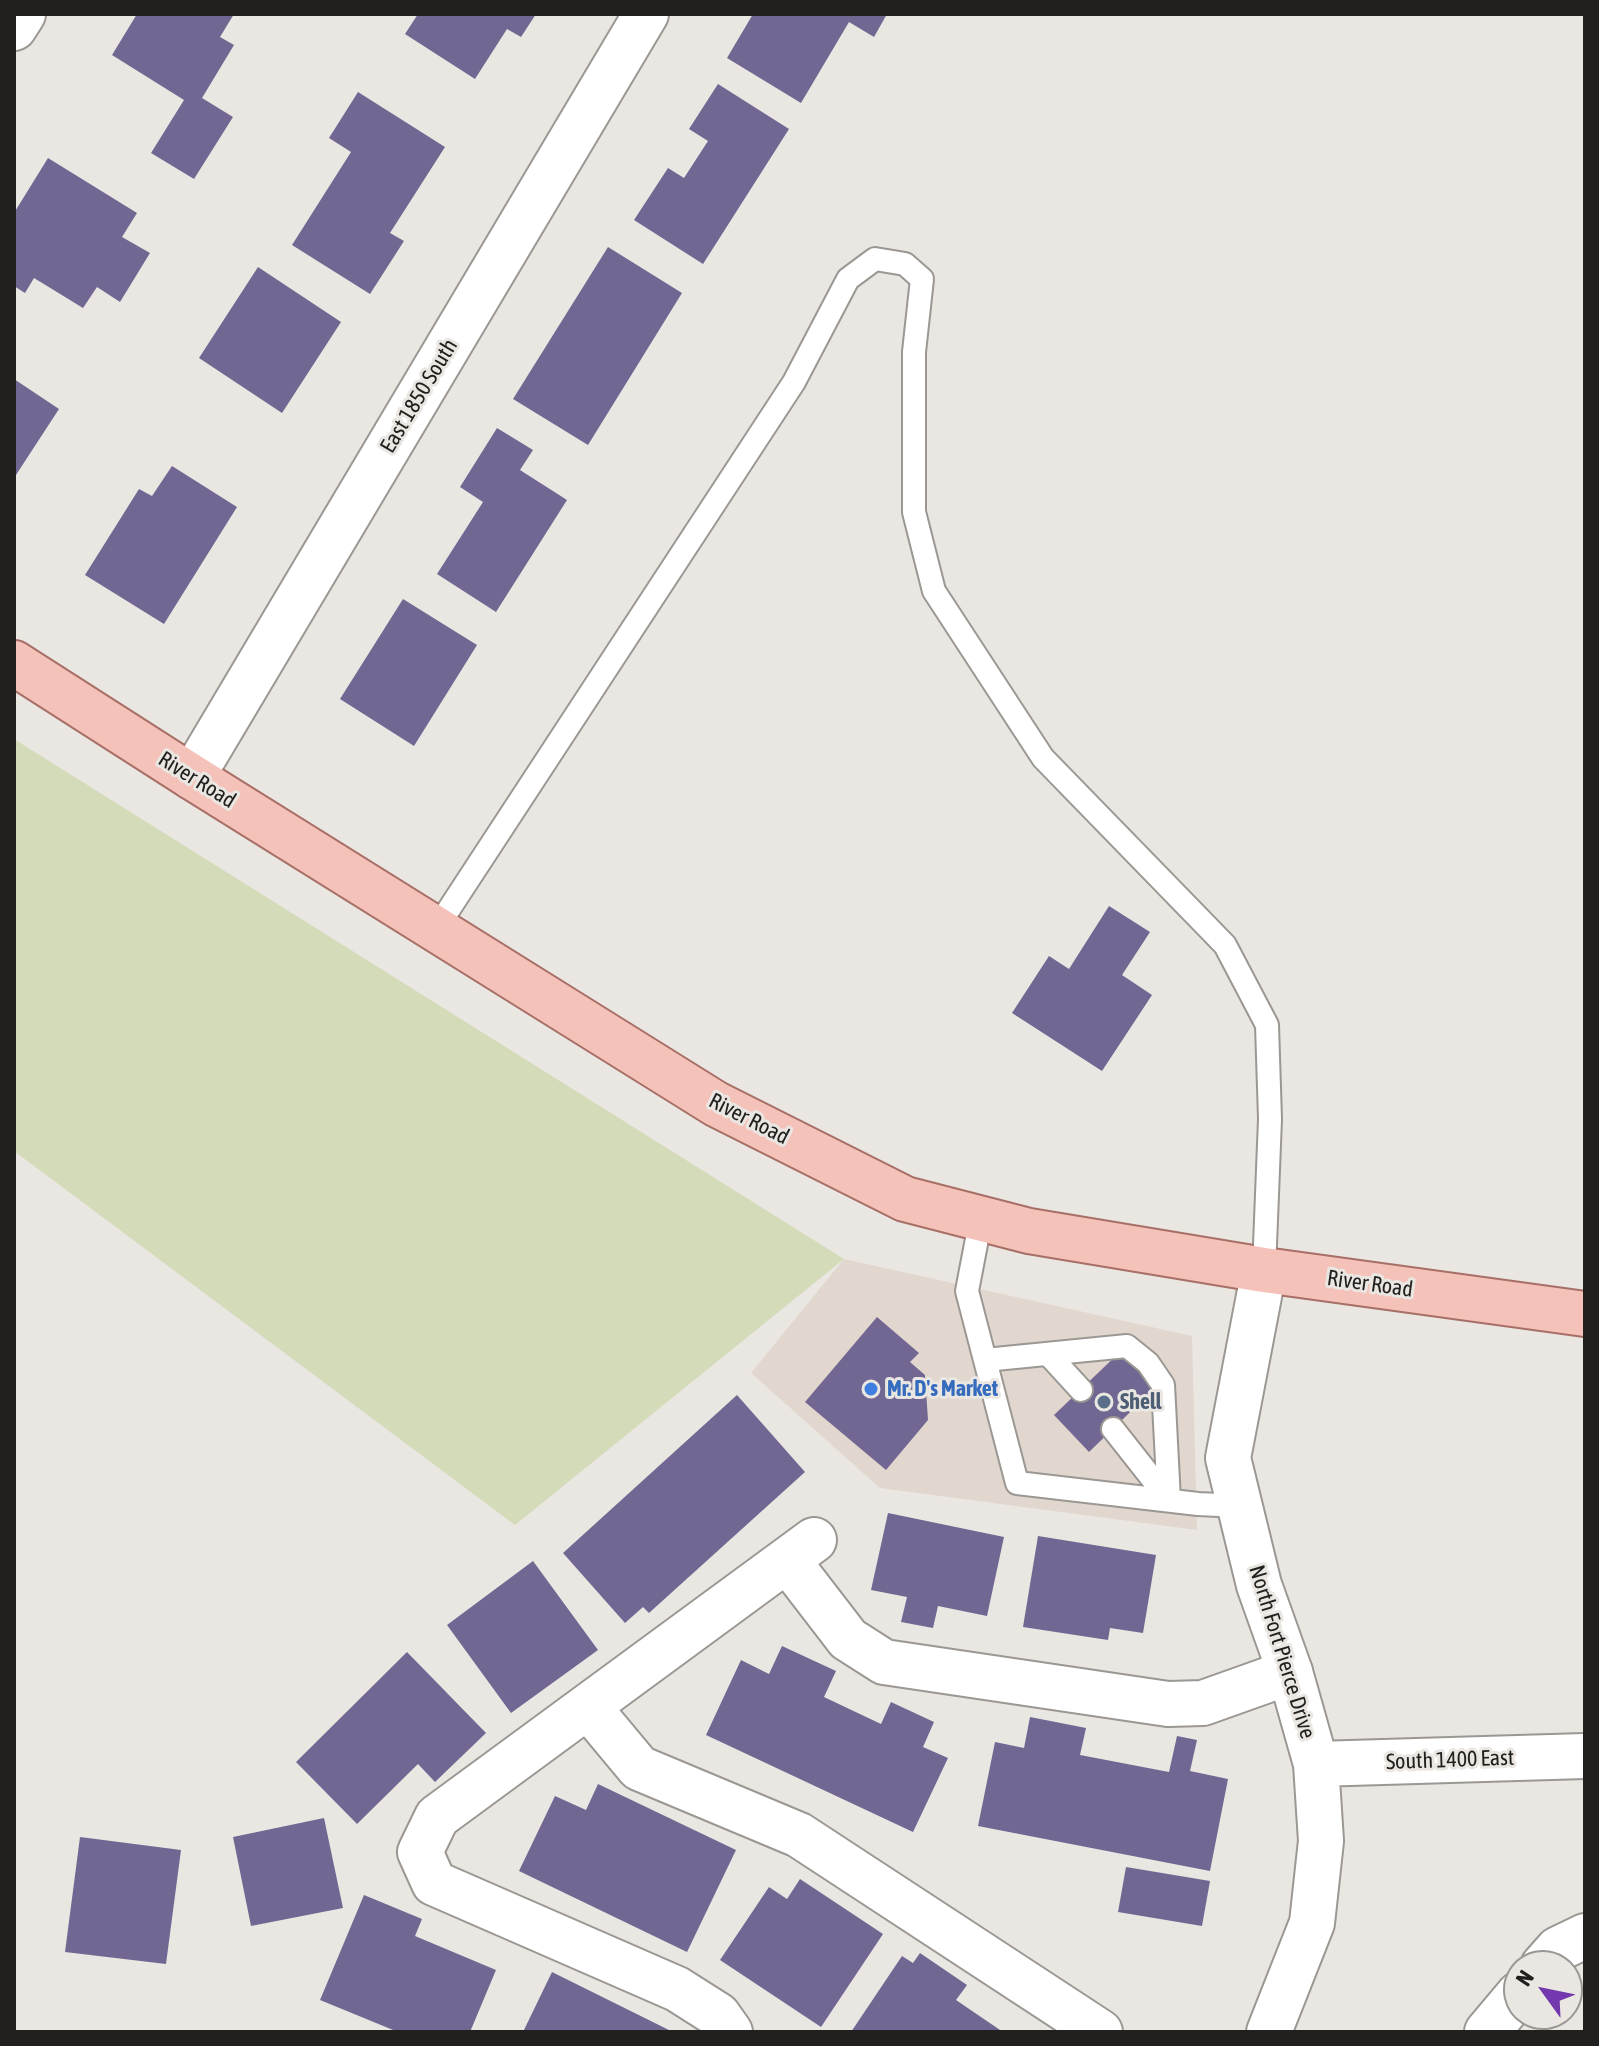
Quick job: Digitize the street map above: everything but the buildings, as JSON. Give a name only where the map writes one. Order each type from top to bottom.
[{"type":"main road","name":"River Road","points":[[14,663],[716,1104],[905,1199],[1029,1231],[1264,1270],[1585,1314]]},
{"type":"street","points":[[14,28],[23,14]]},
{"type":"street","name":"East 1850 South","points":[[192,777],[646,14]]},
{"type":"street","name":"North Fort Pierce Drive","points":[[1264,1270],[1228,1458],[1259,1585],[1290,1672],[1316,1764],[1321,1841],[1312,1923],[1269,2032]]},
{"type":"street","points":[[730,2032],[718,2015],[677,1989],[434,1883],[420,1852],[437,1817],[801,1551],[848,1639],[884,1662],[1168,1704],[1203,1703],[1290,1672]]},
{"type":"street","points":[[589,1708],[639,1768],[799,1835],[1100,2032]]},
{"type":"street","name":"South 1400 East","points":[[1316,1764],[1585,1756]]},
{"type":"street","points":[[1557,1950],[1585,1936]]},
{"type":"street","points":[[1487,2032],[1503,2013]]},
{"type":"lane","points":[[436,929],[794,382],[848,279],[875,259],[905,264],[922,279],[914,352],[914,512],[934,591],[1043,758],[1225,945],[1267,1025],[1270,1119],[1264,1270]]},
{"type":"lane","points":[[981,1218],[967,1291],[1017,1483],[1239,1506]]},
{"type":"lane","points":[[985,1360],[1127,1346],[1148,1363],[1163,1385],[1169,1500]]},
{"type":"lane","points":[[1048,1354],[1081,1390]]},
{"type":"lane","points":[[1113,1429],[1169,1500]]},
{"type":"shaded area","points":[[844,1259],[1192,1336],[1197,1530],[880,1488],[751,1373]]},
{"type":"green space","points":[[14,739],[844,1259],[515,1525],[14,1151]]},
{"type":"place","name":"Mr. D's Market","points":[[871,1389]]},
{"type":"place","name":"Shell","points":[[1104,1402]]}]
